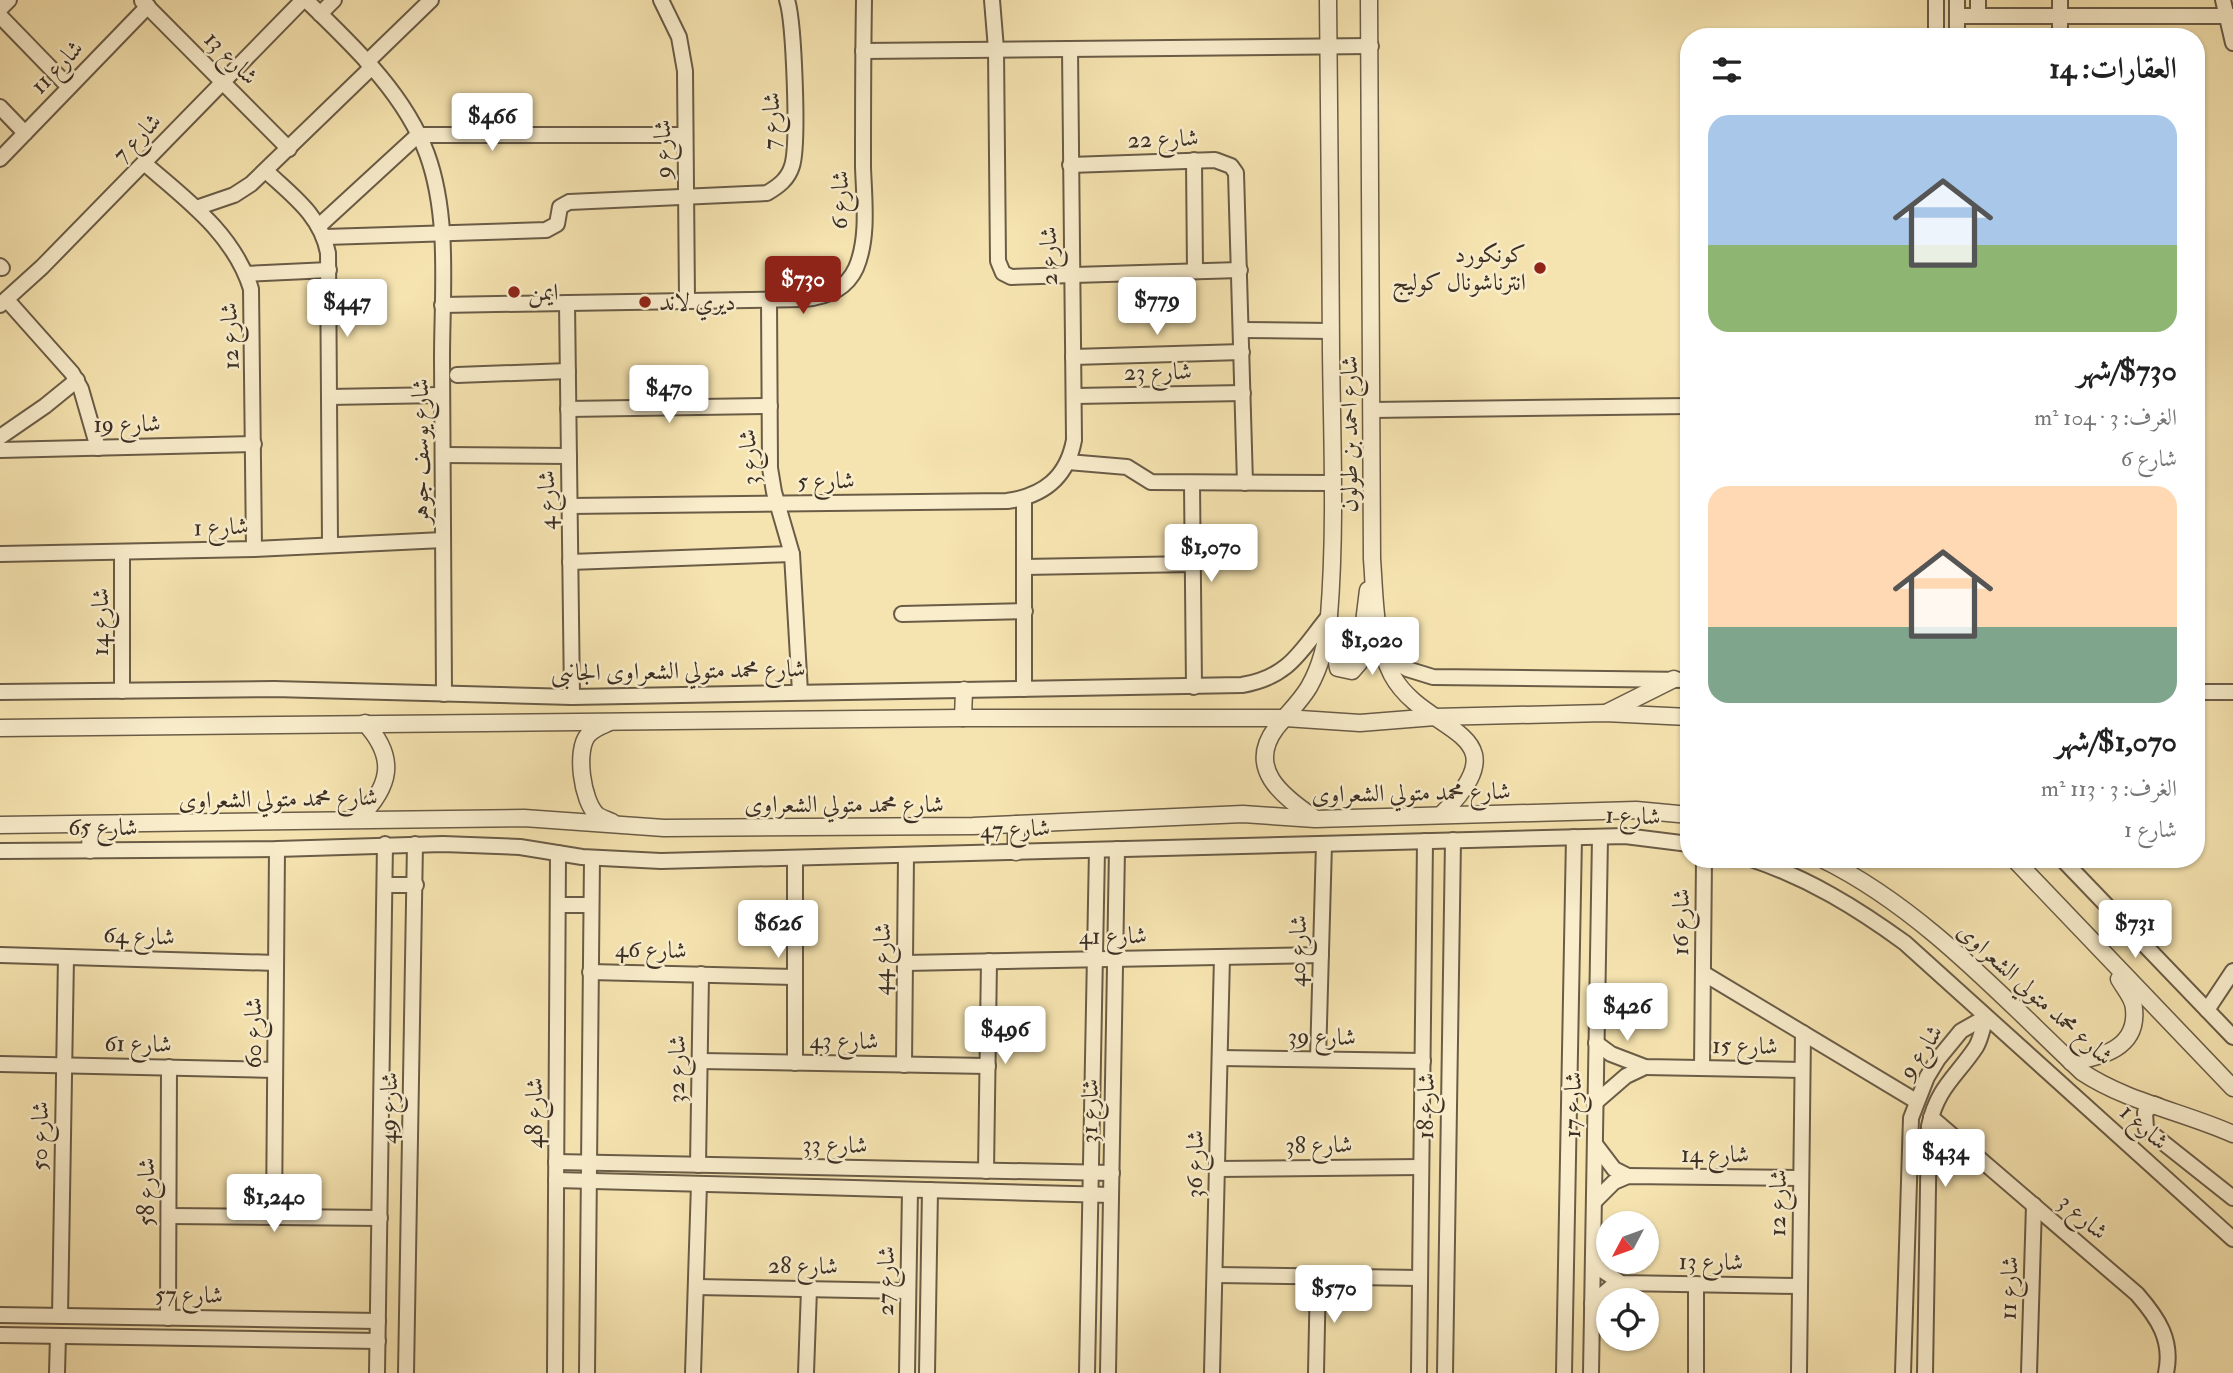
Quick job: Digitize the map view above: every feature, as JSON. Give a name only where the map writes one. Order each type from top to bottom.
[{"type":"street","points":[[0,9],[9,0]]},
{"type":"street","name":"شارع يوسف جوهر","points":[[305,0],[369,64],[404,110],[418,135],[432,174],[441,232],[444,694]]},
{"type":"street","name":"شارع 7","points":[[3,302],[305,0]]},
{"type":"street","points":[[320,14],[334,0]]},
{"type":"street","points":[[196,208],[234,195],[266,171],[431,0]]},
{"type":"street","name":"شارع 9","points":[[661,0],[673,21],[682,54],[687,301]]},
{"type":"street","name":"شارع 7","points":[[441,232],[550,229],[559,220],[560,207],[569,202],[754,196],[767,193],[788,176],[794,150],[793,25],[787,0]]},
{"type":"street","name":"شارع 6","points":[[442,305],[820,298],[847,281],[856,268],[864,226],[864,0]]},
{"type":"street","points":[[992,0],[996,49],[998,265],[1003,274],[1012,277],[1072,276],[1240,270]]},
{"type":"street","name":"شارع احمد بن طولون","points":[[1315,819],[1287,800],[1270,779],[1266,753],[1269,740],[1317,672],[1324,654],[1329,616],[1333,484],[1328,0]]},
{"type":"street","name":"شارع احمد بن طولون","points":[[1370,0],[1372,559],[1378,630],[1383,655],[1408,697],[1465,735],[1474,752],[1474,770],[1466,787],[1441,815]]},
{"type":"street","points":[[1936,0],[1936,28]]},
{"type":"street","points":[[1957,0],[1957,28]]},
{"type":"street","points":[[1978,0],[1978,16]]},
{"type":"street","points":[[2060,0],[2060,28]]},
{"type":"street","points":[[2223,0],[2231,16],[2233,43]]},
{"type":"street","name":"شارع 13","points":[[144,3],[289,149]]},
{"type":"street","name":"شارع 11","points":[[0,159],[144,3]]},
{"type":"street","points":[[0,16],[69,87]]},
{"type":"street","points":[[1957,16],[2231,16]]},
{"type":"street","points":[[863,51],[1371,46]]},
{"type":"street","name":"شارع 2","points":[[1068,462],[1073,440],[1074,396],[1070,48]]},
{"type":"street","points":[[0,107],[25,133]]},
{"type":"street","points":[[322,231],[418,135],[685,135]]},
{"type":"street","points":[[1194,160],[1195,271]]},
{"type":"street","name":"شارع 22","points":[[1070,165],[1223,161],[1236,173],[1245,483]]},
{"type":"street","name":"شارع 12","points":[[144,163],[196,208],[234,251],[246,275],[253,301],[254,549]]},
{"type":"street","points":[[266,171],[322,231],[329,271],[330,545]]},
{"type":"street","points":[[322,231],[441,232]]},
{"type":"street","points":[[246,275],[329,271]]},
{"type":"street","name":"شارع 3","points":[[769,300],[770,467],[777,504],[792,554],[800,692]]},
{"type":"street","points":[[3,302],[77,380],[98,447]]},
{"type":"street","name":"شارع 4","points":[[567,303],[572,697]]},
{"type":"street","points":[[1242,330],[1331,331]]},
{"type":"street","name":"شارع 23","points":[[1073,357],[1242,352]]},
{"type":"street","points":[[457,375],[568,371]]},
{"type":"street","points":[[0,436],[45,407],[77,380]]},
{"type":"street","name":"شارع 23","points":[[1074,396],[1243,393]]},
{"type":"street","points":[[329,397],[442,395]]},
{"type":"street","points":[[568,409],[769,406]]},
{"type":"street","points":[[1371,410],[1680,406]]},
{"type":"street","name":"شارع 19","points":[[0,450],[254,444]]},
{"type":"street","points":[[443,455],[569,456]]},
{"type":"street","points":[[1068,462],[1127,467],[1151,482],[1333,484]]},
{"type":"street","name":"شارع 5","points":[[569,506],[1024,499],[1051,485],[1068,462]]},
{"type":"street","points":[[1192,482],[1194,687]]},
{"type":"street","points":[[1024,499],[1024,689]]},
{"type":"street","name":"شارع 1","points":[[0,554],[254,549],[443,540]]},
{"type":"street","name":"شارع 14","points":[[122,552],[122,691]]},
{"type":"street","points":[[570,562],[792,554]]},
{"type":"street","points":[[1329,616],[1336,663],[1342,671],[1352,671],[1359,663],[1372,559]]},
{"type":"street","points":[[1024,567],[1193,564]]},
{"type":"street","points":[[902,614],[1024,611]]},
{"type":"street","name":"شارع محمد متولي الشعراوى الجانبى","points":[[0,692],[274,690],[572,697],[1242,685],[1275,676],[1300,655],[1329,616]]},
{"type":"street","points":[[1383,655],[1407,669],[1433,677],[1680,679]]},
{"type":"street","points":[[1605,713],[1680,680]]},
{"type":"street","points":[[963,718],[964,690]]},
{"type":"street","points":[[2205,692],[2233,692]]},
{"type":"street","points":[[0,728],[963,718],[1285,718],[1360,723],[1435,717],[1605,713],[1680,717]]},
{"type":"street","points":[[613,721],[588,735],[584,742],[582,778],[589,804],[597,815],[617,824]]},
{"type":"street","points":[[358,819],[382,790],[387,772],[385,753],[377,737],[365,723]]},
{"type":"street","name":"شارع محمد متولي الشعراوى","points":[[0,825],[524,818],[678,828],[1016,824],[1242,814],[1315,819],[1636,810],[1680,815]]},
{"type":"street","points":[[1016,824],[1016,852]]},
{"type":"street","points":[[90,850],[91,825]]},
{"type":"street","name":"شارع 1","points":[[1574,837],[1680,843]]},
{"type":"street","name":"شارع 47","points":[[415,844],[520,847],[592,858],[661,861],[1574,837]]},
{"type":"street","name":"شارع 17","points":[[1564,1373],[1574,837]]},
{"type":"street","name":"شارع 17","points":[[1591,1373],[1600,837]]},
{"type":"street","name":"شارع 18","points":[[1445,1373],[1453,840]]},
{"type":"street","name":"شارع 18","points":[[1419,1373],[1425,841]]},
{"type":"street","name":"شارع 49","points":[[377,1373],[385,844]]},
{"type":"street","name":"شارع 65","points":[[0,851],[277,849],[415,844]]},
{"type":"street","name":"شارع 49","points":[[406,1373],[415,844]]},
{"type":"street","name":"شارع 40","points":[[1318,1059],[1324,844]]},
{"type":"street","name":"شارع 60","points":[[274,1216],[277,849]]},
{"type":"street","name":"شارع 31","points":[[1108,1373],[1117,849]]},
{"type":"street","name":"شارع 31","points":[[1087,1373],[1097,850]]},
{"type":"street","name":"شارع 48","points":[[555,1373],[558,853]]},
{"type":"street","name":"شارع 44","points":[[904,1065],[906,855]]},
{"type":"street","points":[[586,1373],[592,858]]},
{"type":"street","points":[[795,858],[795,1063]]},
{"type":"street","name":"شارع 16","points":[[1702,1068],[1704,868]]},
{"type":"street","name":"شارع 1","points":[[1773,868],[1820,887],[1864,913],[1905,943],[2233,1239]]},
{"type":"street","name":"شارع محمد متولي الشعراوى","points":[[1837,868],[1881,894],[1924,926],[2071,1062],[2103,1086],[2233,1135]]},
{"type":"street","points":[[2025,868],[2107,958],[2233,1088]]},
{"type":"street","points":[[2071,868],[2233,1037]]},
{"type":"street","points":[[386,885],[416,885]]},
{"type":"street","points":[[558,905],[591,905]]},
{"type":"street","name":"شارع 64","points":[[0,955],[276,963]]},
{"type":"street","name":"شارع 41","points":[[905,962],[1321,955]]},
{"type":"street","name":"شارع 50","points":[[60,1317],[66,957]]},
{"type":"street","name":"شارع 36","points":[[1212,1373],[1222,957]]},
{"type":"street","points":[[2071,1062],[2101,1057],[2111,1052],[2121,1046],[2133,1028],[2135,1006],[2107,958]]},
{"type":"street","points":[[986,1171],[989,961]]},
{"type":"street","points":[[2207,1010],[2233,971]]},
{"type":"street","name":"شارع 46","points":[[590,972],[795,977]]},
{"type":"street","points":[[1703,973],[1916,1101]]},
{"type":"street","name":"شارع 32","points":[[698,1165],[701,974]]},
{"type":"street","name":"شارع 9","points":[[1903,1373],[1909,1145],[1916,1101],[1932,1068],[1961,1031],[1986,1017]]},
{"type":"street","name":"شارع 9","points":[[1925,1373],[1931,1117],[1943,1087],[1977,1046],[1986,1017]]},
{"type":"street","name":"شارع 12","points":[[1799,1373],[1803,1033]]},
{"type":"street","name":"شارع 15","points":[[1596,1043],[1611,1055],[1645,1067],[1802,1070]]},
{"type":"street","name":"شارع 39","points":[[1220,1058],[1423,1061]]},
{"type":"street","name":"شارع 43","points":[[700,1061],[988,1066]]},
{"type":"street","name":"شارع 61","points":[[0,1063],[275,1070]]},
{"type":"street","name":"شارع 58","points":[[168,1318],[169,1067]]},
{"type":"street","points":[[1596,1102],[1618,1082],[1645,1067]]},
{"type":"street","name":"شارع 1","points":[[2159,1105],[2154,1104],[2145,1112],[2146,1129],[2233,1198]]},
{"type":"street","name":"شارع 3","points":[[1931,1117],[2149,1308],[2167,1340],[2166,1373]]},
{"type":"street","points":[[1594,1202],[1603,1190],[1628,1177],[1608,1163],[1595,1144]]},
{"type":"street","name":"شارع 33","points":[[556,1161],[1112,1173]]},
{"type":"street","name":"شارع 38","points":[[1217,1169],[1421,1167]]},
{"type":"street","name":"شارع 14","points":[[1628,1177],[1801,1178]]},
{"type":"street","name":"شارع 33","points":[[556,1181],[1111,1195]]},
{"type":"street","points":[[693,1373],[699,1184]]},
{"type":"street","name":"شارع 27","points":[[907,1373],[910,1190]]},
{"type":"street","name":"شارع 27","points":[[927,1373],[930,1190]]},
{"type":"street","name":"شارع 11","points":[[2029,1373],[2034,1205]]},
{"type":"street","points":[[169,1216],[380,1218]]},
{"type":"street","points":[[1593,1258],[1600,1269],[1621,1283]]},
{"type":"street","points":[[1215,1275],[1420,1278]]},
{"type":"street","points":[[1316,1373],[1318,1276]]},
{"type":"street","points":[[1592,1304],[1610,1288],[1621,1283]]},
{"type":"street","name":"شارع 13","points":[[1621,1283],[1800,1286]]},
{"type":"street","points":[[1696,1284],[1696,1373]]},
{"type":"street","name":"شارع 28","points":[[696,1287],[908,1291]]},
{"type":"street","points":[[806,1373],[809,1289]]},
{"type":"street","name":"شارع 57","points":[[0,1315],[378,1321]]},
{"type":"street","points":[[33,1336],[34,1316]]},
{"type":"street","name":"شارع 57","points":[[0,1335],[378,1342]]},
{"type":"street","points":[[57,1373],[58,1336]]},
{"type":"place","name":"كونكورد انترناشونال كوليج","points":[[1540,268]]},
{"type":"place","name":"ايمن","points":[[514,292]]},
{"type":"place","name":"ديري لاند","points":[[645,302]]}]
